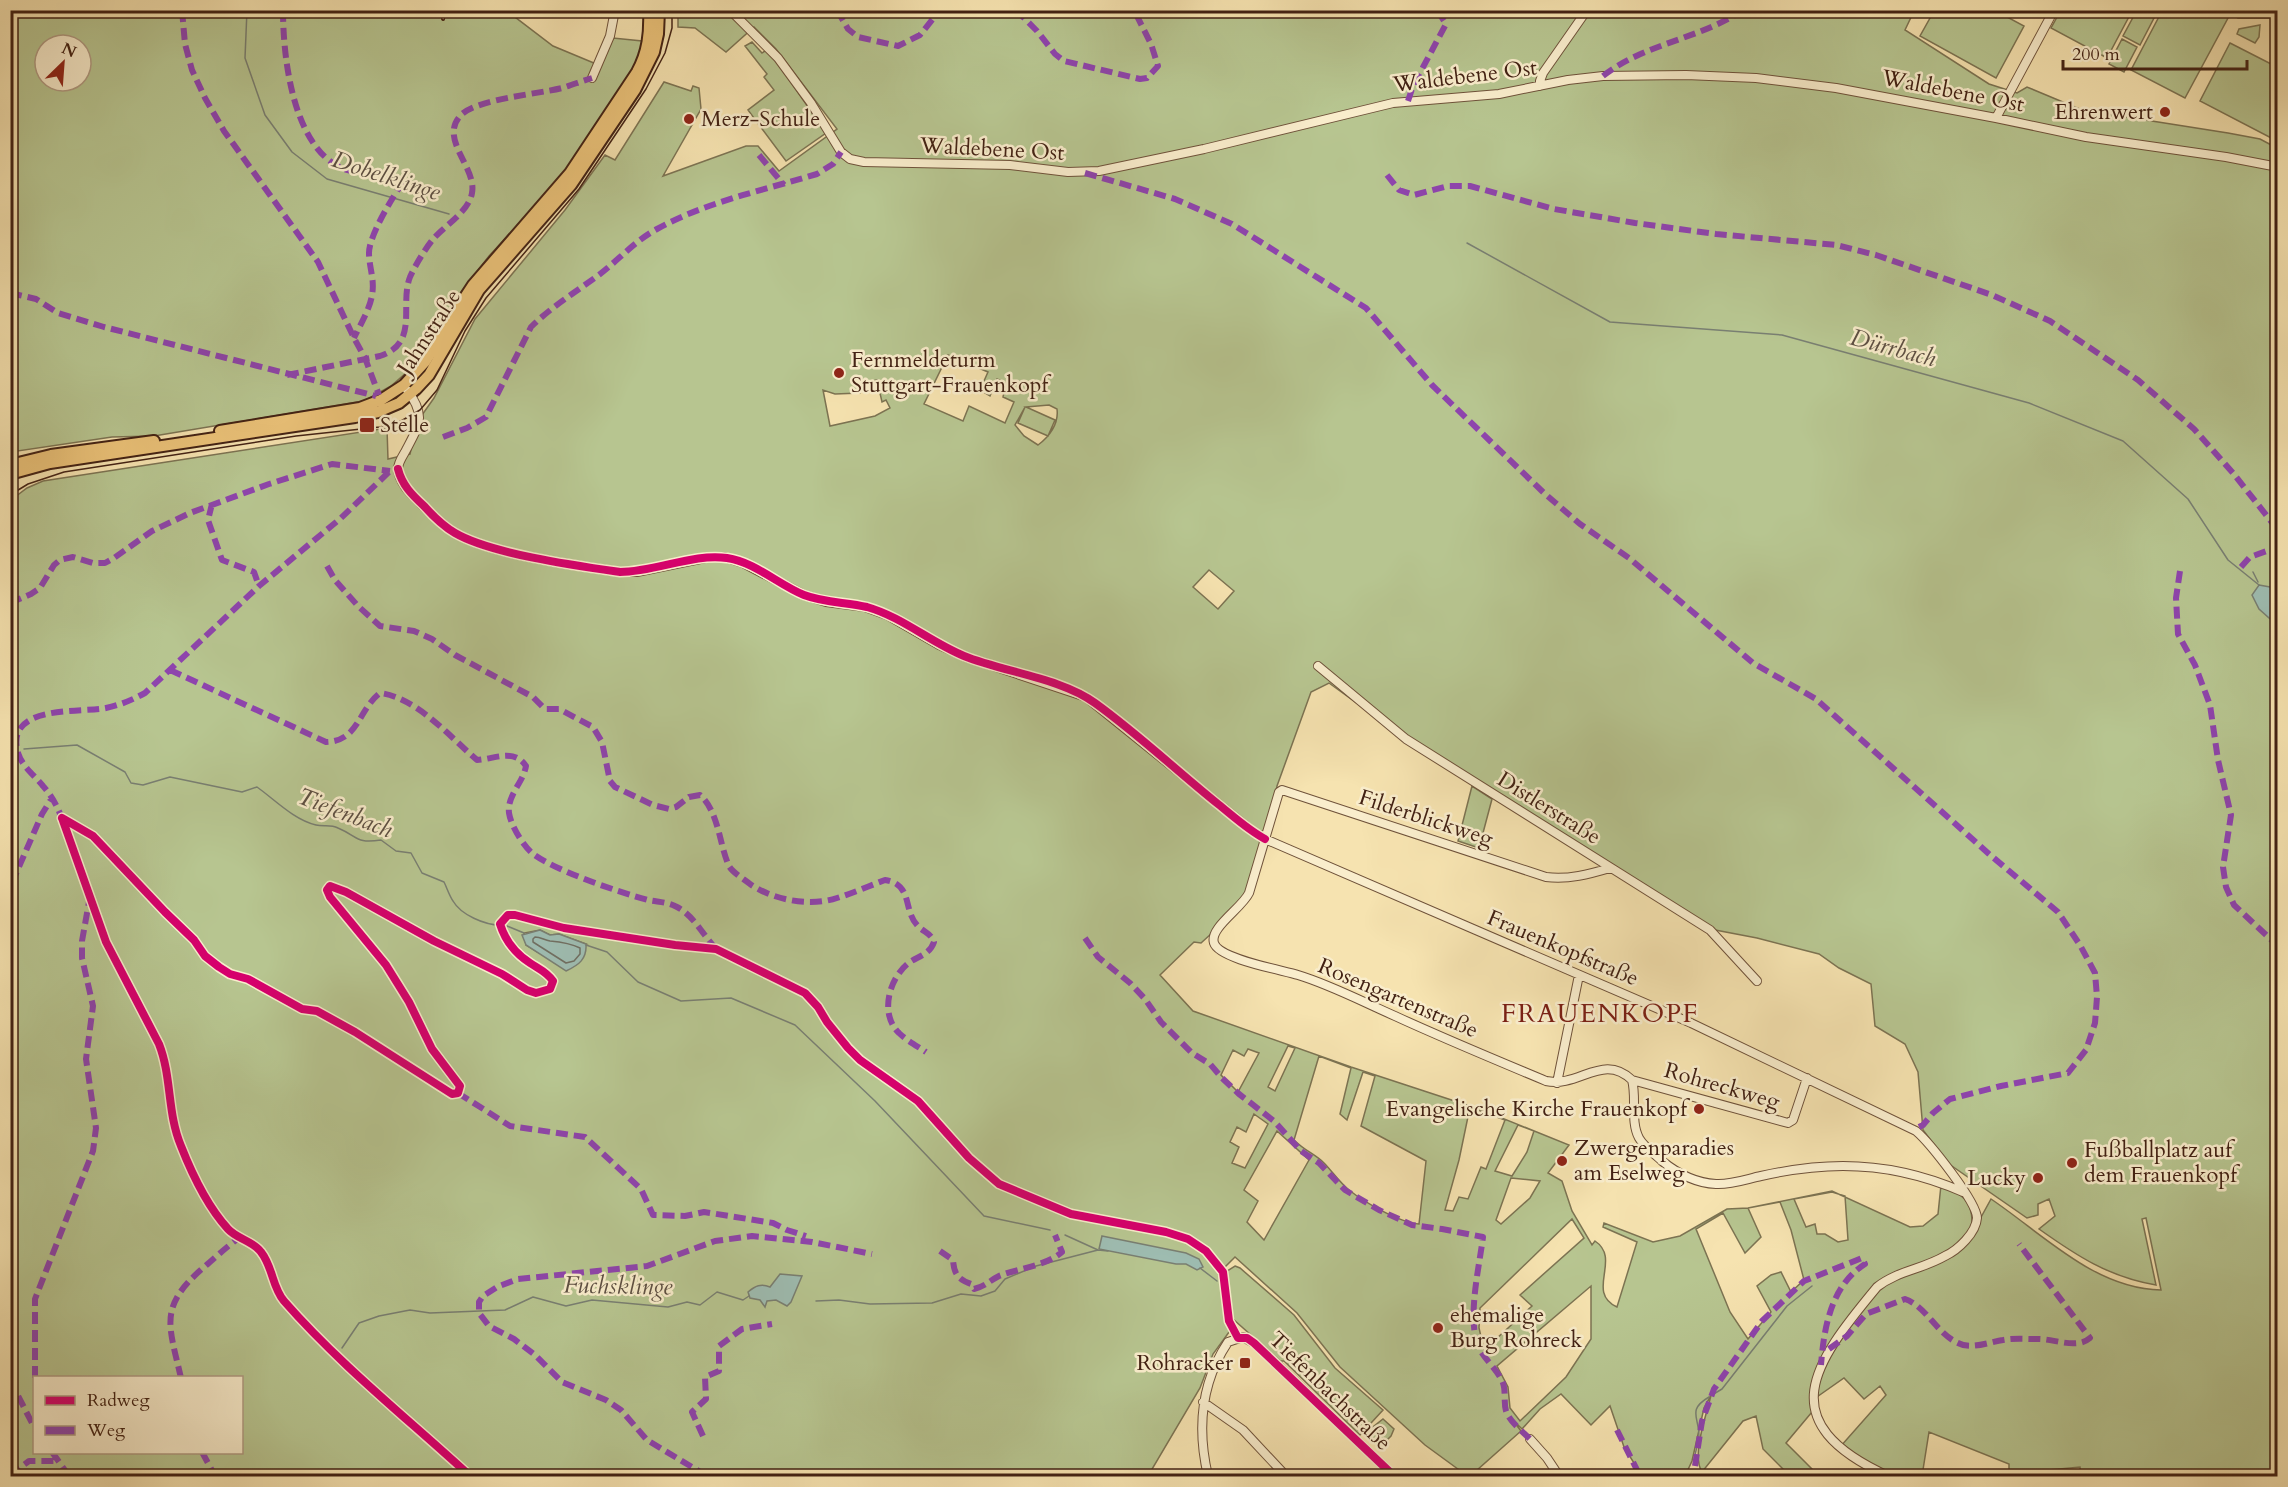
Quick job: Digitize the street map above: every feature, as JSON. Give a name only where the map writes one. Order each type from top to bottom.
[{"type":"main road","name":"Jahnstraße","points":[[10,465],[58,454],[349,411],[407,390],[473,285],[556,192],[597,133],[644,58],[649,38],[649,10]]},
{"type":"main road","name":"Jahnstraße","points":[[10,474],[51,463],[362,416],[388,408],[407,390],[429,375],[479,290],[571,185],[635,90],[654,52],[658,34],[659,10]]},
{"type":"street","points":[[592,78],[610,36],[615,10]]},
{"type":"street","name":"Waldebene Ost","points":[[730,10],[778,58],[811,103],[841,152],[850,159],[864,162],[1010,165],[1068,172],[1100,171],[1204,149],[1393,103],[1499,93],[1568,80],[1628,75],[1694,75],[1756,78],[1858,91],[2086,138],[2226,157],[2277,167]]},
{"type":"street","points":[[1540,86],[1543,73],[1587,10]]},
{"type":"street","points":[[1996,118],[2054,10]]},
{"type":"street","name":"Frauenkopfstraße","points":[[407,390],[420,410],[420,414],[398,469],[406,488],[456,534],[517,553],[620,572],[637,572],[710,557],[735,559],[804,595],[826,602],[866,607],[887,615],[939,645],[966,657],[1075,692],[1096,704],[1265,839],[1680,1018],[1916,1131],[1964,1192],[1975,1210],[1976,1224],[1959,1247],[1945,1256],[1887,1279],[1877,1287],[1834,1342],[1821,1365],[1815,1382],[1813,1403],[1821,1428],[1855,1460],[1888,1476]]},
{"type":"street","name":"Distlerstraße","points":[[1318,666],[1406,739],[1710,930],[1757,981]]},
{"type":"street","name":"Filderblickweg","points":[[1265,839],[1279,792],[1282,790],[1546,877],[1576,876],[1610,868]]},
{"type":"street","name":"Rosengartenstraße","points":[[1265,839],[1245,900],[1218,927],[1214,935],[1216,948],[1230,956],[1318,982],[1546,1081],[1557,1083]]},
{"type":"street","points":[[1579,975],[1557,1083],[1608,1068],[1616,1068],[1632,1080],[1638,1136],[1643,1144],[1669,1167],[1692,1179],[1718,1185],[1794,1169],[1845,1166],[1892,1169],[1937,1181],[1964,1192]]},
{"type":"street","name":"Rohreckweg","points":[[1632,1080],[1788,1123],[1793,1120],[1807,1078]]},
{"type":"street","points":[[1937,1181],[1942,1179],[1948,1169]]},
{"type":"street","name":"Tiefenbachstraße","points":[[1203,1402],[1209,1381],[1228,1342],[1238,1338],[1247,1338],[1394,1476]]},
{"type":"street","points":[[1203,1402],[1201,1429],[1208,1476]]},
{"type":"street","points":[[1203,1402],[1243,1430],[1286,1476]]},
{"type":"street","points":[[1530,1439],[1559,1476]]},
{"type":"green space","points":[[2061,10],[2132,11],[2107,58],[2051,28]]},
{"type":"green space","points":[[2137,10],[2154,18],[2140,45],[2123,36]]},
{"type":"green space","points":[[11,11],[507,11],[553,46],[601,66],[613,38],[642,41],[640,57],[565,174],[489,256],[455,300],[415,365],[391,386],[364,401],[154,436],[112,437],[11,452]]},
{"type":"green space","points":[[678,11],[1914,11],[1905,30],[1989,84],[2017,93],[2027,87],[2082,110],[2260,139],[2277,148],[2277,1476],[2081,1476],[2080,1467],[2039,1471],[2039,1476],[2009,1476],[2009,1464],[1929,1432],[1922,1476],[1890,1476],[1840,1447],[1886,1395],[1880,1386],[1864,1399],[1844,1378],[1814,1399],[1819,1364],[1811,1392],[1812,1412],[1786,1443],[1814,1471],[1811,1474],[1805,1472],[1802,1476],[1790,1476],[1763,1449],[1756,1416],[1743,1421],[1702,1472],[1699,1465],[1699,1445],[1711,1395],[1704,1408],[1692,1461],[1685,1476],[1642,1476],[1624,1447],[1610,1406],[1591,1425],[1561,1394],[1540,1409],[1522,1429],[1511,1418],[1521,1431],[1477,1470],[1462,1472],[1425,1445],[1340,1367],[1297,1313],[1235,1257],[1224,1268],[1211,1255],[1188,1240],[1168,1233],[1061,1209],[1038,1201],[1003,1185],[964,1151],[999,1188],[1070,1215],[1116,1223],[1190,1243],[1210,1258],[1222,1274],[1226,1321],[1232,1328],[1213,1354],[1200,1388],[1148,1476],[11,1476],[11,500],[27,488],[43,481],[387,428],[388,459],[410,454],[417,422],[434,398],[475,319],[565,210],[605,155],[615,160],[664,82],[691,91],[693,86],[699,88],[701,109],[663,176],[746,146],[758,146],[779,171],[837,129],[776,49],[754,27],[726,52],[695,28],[678,27]],"holes":[[[948,355],[988,372],[980,390],[990,396],[997,379],[1006,383],[1003,397],[1014,402],[1005,423],[969,406],[963,421],[924,404]],[[877,380],[882,402],[886,400],[890,408],[875,416],[830,426],[823,390],[835,394],[860,393],[860,384]],[[1049,405],[1057,409],[1055,425],[1048,435],[1055,420],[1026,407]],[[1025,407],[1018,423],[1048,436],[1038,445],[1024,436],[1015,425]],[[1209,570],[1234,591],[1218,609],[1193,587]],[[1329,683],[1406,739],[1710,929],[1819,954],[1839,968],[1871,984],[1875,1026],[1905,1044],[1918,1072],[1923,1130],[1949,1164],[2027,1218],[2038,1215],[2038,1204],[2049,1199],[2055,1216],[2039,1229],[2108,1271],[2156,1285],[2142,1219],[2146,1218],[2161,1290],[2137,1287],[2092,1270],[2050,1243],[1991,1199],[1980,1219],[1972,1225],[1971,1209],[1965,1199],[1941,1185],[1938,1214],[1923,1226],[1910,1227],[1845,1197],[1848,1240],[1838,1242],[1825,1234],[1817,1234],[1815,1224],[1806,1227],[1794,1199],[1832,1192],[1838,1194],[1832,1191],[1748,1208],[1727,1209],[1680,1236],[1653,1242],[1604,1223],[1603,1227],[1637,1242],[1617,1307],[1608,1301],[1604,1293],[1605,1257],[1602,1248],[1595,1241],[1592,1245],[1572,1211],[1562,1181],[1548,1173],[1569,1145],[1482,1110],[1193,1011],[1160,975],[1194,942],[1201,943],[1233,914],[1249,893],[1263,846],[1258,840],[1261,831],[1269,831],[1277,786],[1311,692]],[[540,930],[550,935],[559,934],[586,944],[539,953],[526,945],[524,933]],[[1288,1046],[1295,1048],[1275,1091],[1268,1087]],[[1248,1049],[1259,1053],[1238,1092],[1221,1075],[1233,1050],[1244,1056]],[[1319,1056],[1351,1068],[1340,1114],[1347,1120],[1363,1072],[1375,1076],[1361,1126],[1426,1161],[1419,1224],[1392,1216],[1364,1200],[1345,1187],[1321,1160],[1294,1140]],[[1470,1107],[1505,1120],[1486,1169],[1481,1167],[1468,1199],[1459,1197],[1453,1211],[1445,1210],[1459,1160]],[[1254,1114],[1268,1124],[1245,1168],[1232,1163],[1239,1147],[1230,1142],[1237,1127],[1246,1132]],[[1518,1125],[1534,1131],[1527,1152],[1512,1176],[1495,1171]],[[1277,1131],[1309,1160],[1264,1240],[1247,1222],[1258,1201],[1244,1190]],[[1511,1178],[1540,1181],[1530,1198],[1501,1224],[1496,1220]],[[1780,1202],[1791,1230],[1804,1280],[1791,1292],[1781,1272],[1771,1275],[1757,1286],[1771,1312],[1748,1339],[1730,1312],[1696,1229],[1723,1213],[1745,1253],[1761,1237],[1748,1208]],[[1572,1219],[1584,1238],[1520,1295],[1532,1306],[1484,1350],[1479,1328],[1480,1308]],[[1591,1286],[1591,1339],[1566,1377],[1520,1421],[1510,1408],[1508,1387],[1497,1366]]]},
{"type":"green space","points":[[1934,11],[1996,11],[2024,26],[1996,78],[1920,36]]},
{"type":"green space","points":[[2162,11],[2214,11],[2228,18],[2185,98],[2131,70]]},
{"type":"green space","points":[[2227,11],[2277,11],[2277,18],[2238,18]]},
{"type":"green space","points":[[2260,25],[2259,37],[2255,43],[2237,34],[2239,29]]},
{"type":"green space","points":[[2122,39],[2137,47],[2124,72],[2109,64]]},
{"type":"green space","points":[[752,42],[762,53],[768,49],[826,133],[786,161],[748,110],[774,90],[764,77],[767,74],[745,46]]},
{"type":"green space","points":[[2230,43],[2277,67],[2277,141],[2200,101]]},
{"type":"green space","points":[[1472,786],[1492,799],[1479,848],[1458,841]]},
{"type":"green space","points":[[1235,1266],[1294,1315],[1335,1368],[1383,1410],[1360,1435],[1284,1361],[1280,1361],[1233,1319],[1230,1314],[1224,1273]]},
{"type":"green space","points":[[1383,1419],[1394,1429],[1391,1436],[1381,1446],[1366,1435]]},
{"type":"water","points":[[2259,585],[2270,587],[2277,593],[2277,625],[2259,609],[2252,595]]},
{"type":"water","points":[[540,930],[550,935],[559,934],[586,944],[585,954],[581,961],[566,971],[526,945],[522,935]]},
{"type":"water","points":[[1102,1236],[1186,1253],[1199,1259],[1203,1267],[1197,1270],[1186,1264],[1099,1249]]},
{"type":"water","points":[[780,1274],[802,1276],[787,1306],[776,1300],[767,1301],[765,1307],[760,1300],[750,1298],[748,1292],[761,1285],[770,1287]]},
{"type":"waterway","name":"Dobelklinge","points":[[247,10],[245,58],[265,115],[292,152],[327,179],[449,214]]},
{"type":"waterway","name":"Dürrbach","points":[[1467,243],[1610,322],[1782,335],[2029,403],[2123,441],[2188,499],[2228,560],[2259,585]]},
{"type":"waterway","points":[[2253,572],[2258,582]]},
{"type":"waterway","name":"Tiefenbach","points":[[24,749],[77,745],[125,772],[131,783],[143,785],[170,777],[242,792],[257,787],[300,819],[319,826],[335,827],[358,839],[381,840],[396,851],[411,853],[422,873],[444,882],[452,899],[462,911],[481,921],[500,925]]},
{"type":"waterway","name":"Tiefenbach","points":[[507,926],[524,933]]},
{"type":"waterway","name":"Tiefenbach","points":[[586,945],[607,952],[638,982],[681,1001],[731,998],[795,1025],[875,1101],[984,1216],[1050,1230]]},
{"type":"waterway","name":"Tiefenbach","points":[[1065,1235],[1098,1250],[1108,1251]]},
{"type":"waterway","points":[[816,1301],[839,1300],[870,1304],[932,1303],[961,1294],[981,1296],[995,1291],[1005,1279],[1036,1266],[1098,1250]]},
{"type":"waterway","name":"Tiefenbach","points":[[1200,1268],[1217,1281]]},
{"type":"waterway","points":[[1712,1395],[1722,1389],[1787,1306],[1812,1286]]},
{"type":"waterway","name":"Fuchsklinge","points":[[342,1348],[359,1323],[379,1316],[410,1310],[430,1313],[505,1310],[533,1297],[566,1306],[592,1300],[668,1307],[687,1302],[700,1305],[717,1292],[743,1300],[749,1296]]},
{"type":"waterway","points":[[1694,1461],[1699,1436],[1696,1410],[1709,1397]]},
{"type":"tram line","points":[[10,495],[28,484],[64,472],[296,436],[380,427],[401,421],[420,410],[437,390],[465,331],[486,298],[579,189],[646,89],[665,53],[672,28],[672,10]]},
{"type":"railway","points":[[443,19],[445,10]]},
{"type":"marked path","points":[[182,10],[185,44],[192,70],[205,98],[224,131],[318,262],[365,358],[379,395]]},
{"type":"marked path","points":[[283,10],[285,52],[294,100],[302,123],[313,142],[327,158],[344,169],[380,176],[401,185],[381,218],[370,246],[372,295],[354,338]]},
{"type":"marked path","points":[[837,10],[848,29],[858,37],[898,46],[920,35],[940,10]]},
{"type":"marked path","points":[[1016,10],[1064,61],[1140,79],[1147,78],[1158,66],[1151,44],[1134,10]]},
{"type":"marked path","points":[[1408,101],[1413,86],[1446,24],[1437,10]]},
{"type":"marked path","points":[[1603,76],[1636,56],[1709,28],[1743,10]]},
{"type":"marked path","points":[[287,375],[380,356],[392,350],[400,342],[406,322],[407,288],[412,272],[431,242],[462,212],[472,193],[469,173],[454,134],[455,124],[461,115],[469,109],[494,101],[562,88],[592,78]]},
{"type":"marked path","points":[[443,437],[467,428],[486,417],[531,327],[640,240],[657,229],[695,211],[817,174],[833,164],[841,152]]},
{"type":"marked path","points":[[759,155],[784,185]]},
{"type":"marked path","points":[[1085,173],[1175,199],[1232,224],[1366,308],[1432,385],[1544,493],[1580,524],[1629,558],[1753,663],[1816,699],[1989,854],[2058,912],[2095,973],[2097,997],[2095,1023],[2086,1050],[2068,1073],[1950,1099],[1919,1127]]},
{"type":"marked path","points":[[1387,175],[1399,190],[1414,195],[1448,186],[1470,186],[1554,209],[1635,223],[1716,234],[1836,245],[1876,255],[1992,295],[2050,321],[2138,380],[2194,429],[2233,473],[2278,530]]},
{"type":"marked path","points":[[10,293],[36,299],[58,313],[104,327],[376,396]]},
{"type":"marked path","points":[[10,603],[40,588],[54,565],[60,560],[73,557],[93,563],[105,563],[152,531],[190,513],[269,484],[332,464],[390,471]]},
{"type":"marked path","points":[[63,822],[49,794],[20,758],[17,737],[22,726],[47,714],[106,708],[145,693],[259,586],[341,518],[390,471],[398,469]]},
{"type":"marked path","points":[[212,504],[208,520],[222,560],[254,572],[259,586]]},
{"type":"marked path","points":[[2241,567],[2250,557],[2278,547]]},
{"type":"marked path","points":[[327,566],[335,580],[380,626],[414,631],[432,639],[455,655],[533,697],[545,709],[559,709],[593,727],[602,742],[610,781],[615,787],[653,805],[669,809],[676,807],[689,797],[700,795],[715,819],[729,866],[759,890],[781,898],[815,902],[837,898],[885,880],[894,882],[904,892],[913,919],[934,942],[927,952],[910,962],[897,977],[889,996],[889,1016],[899,1033],[926,1052]]},
{"type":"marked path","points":[[2180,571],[2176,598],[2178,634],[2195,665],[2210,705],[2218,760],[2231,815],[2223,867],[2226,887],[2234,905],[2278,946]]},
{"type":"marked path","points":[[170,670],[326,742],[337,740],[352,731],[380,693],[394,696],[420,710],[477,760],[504,756],[516,757],[526,766],[510,800],[509,813],[518,835],[532,853],[556,867],[588,880],[648,900],[675,906],[692,919],[716,949]]},
{"type":"marked path","points":[[10,882],[52,798]]},
{"type":"marked path","points":[[35,1376],[35,1299],[93,1151],[96,1128],[86,1059],[93,1006],[82,958],[82,941],[89,902]]},
{"type":"marked path","points":[[1085,938],[1098,957],[1130,983],[1161,1022],[1192,1053],[1210,1064],[1239,1094],[1274,1121],[1301,1151],[1319,1163],[1345,1190],[1379,1210],[1412,1225],[1483,1237],[1474,1302],[1476,1340],[1503,1383],[1508,1415],[1530,1439]]},
{"type":"marked path","points":[[458,1093],[510,1126],[585,1137],[641,1189],[653,1215],[685,1216],[704,1212],[773,1223],[806,1236]]},
{"type":"marked path","points":[[940,1251],[953,1260],[954,1269],[958,1275],[974,1289],[999,1276],[1056,1257],[1062,1252],[1055,1235]]},
{"type":"marked path","points":[[707,1476],[647,1440],[621,1410],[606,1400],[562,1382],[535,1355],[514,1339],[489,1326],[479,1313],[479,1302],[483,1296],[497,1287],[518,1279],[647,1266],[715,1241],[752,1236],[812,1242],[872,1254]]},
{"type":"marked path","points":[[181,1376],[171,1330],[173,1306],[189,1282],[239,1238]]},
{"type":"marked path","points":[[1829,1349],[1847,1336],[1866,1314],[1905,1299],[1919,1308],[1950,1339],[1963,1345],[1974,1346],[2015,1339],[2078,1343],[2090,1338],[2019,1244]]},
{"type":"marked path","points":[[1695,1466],[1702,1421],[1714,1389],[1762,1321],[1804,1281],[1862,1258],[1865,1264],[1844,1284],[1831,1308],[1824,1336],[1821,1365]]},
{"type":"marked path","points":[[703,1436],[692,1412],[706,1399],[705,1377],[719,1371],[719,1346],[742,1329],[772,1324]]},
{"type":"marked path","points":[[10,1380],[33,1425]]},
{"type":"marked path","points":[[1617,1430],[1640,1476]]},
{"type":"marked path","points":[[53,1454],[69,1476]]},
{"type":"marked path","points":[[203,1454],[215,1476]]},
{"type":"marked path","points":[[10,1475],[29,1461],[58,1461]]},
{"type":"cycle path","points":[[398,469],[402,480],[415,498],[442,524],[455,533],[490,547],[535,558],[620,572],[701,558],[737,560],[804,595],[880,611],[964,656],[1066,687],[1081,694],[1111,715],[1241,823],[1265,839]]},
{"type":"cycle path","points":[[62,818],[93,836],[194,940],[205,956],[219,967],[230,974],[248,979],[302,1009],[317,1011],[355,1032],[452,1094],[458,1093],[460,1086],[432,1049],[409,1002],[386,965],[330,897],[327,890],[330,886],[346,892],[434,941],[536,993],[550,989],[553,981],[520,955],[508,941],[500,924],[508,915],[564,928],[716,949],[805,993],[860,1060],[918,1101],[969,1158],[999,1184],[1071,1214],[1166,1232],[1188,1239],[1206,1251],[1223,1272],[1229,1321],[1238,1338],[1247,1338],[1254,1343],[1394,1476]]},
{"type":"cycle path","points":[[62,818],[106,942],[159,1044],[166,1069],[173,1121],[190,1168],[207,1200],[228,1229],[261,1252],[280,1295],[306,1325],[351,1369],[470,1476]]},
{"type":"place","name":"Ehrenwert","points":[[2165,112]]},
{"type":"place","name":"Merz-Schule","points":[[689,119]]},
{"type":"place","name":"Fernmeldeturm Stuttgart-Frauenkopf","points":[[839,373]]},
{"type":"place","name":"Stelle","points":[[367,425]]},
{"type":"place","name":"Evangelische Kirche Frauenkopf","points":[[1699,1109]]},
{"type":"place","name":"Zwergenparadies am Eselweg","points":[[1562,1161]]},
{"type":"place","name":"Fußballplatz auf dem Frauenkopf","points":[[2072,1163]]},
{"type":"place","name":"Lucky","points":[[2038,1178]]},
{"type":"place","name":"ehemalige Burg Rohreck","points":[[1438,1328]]},
{"type":"place","name":"Rohracker","points":[[1245,1363]]},
{"type":"district","name":"FRAUENKOPF","points":[[1600,1013]]}]
